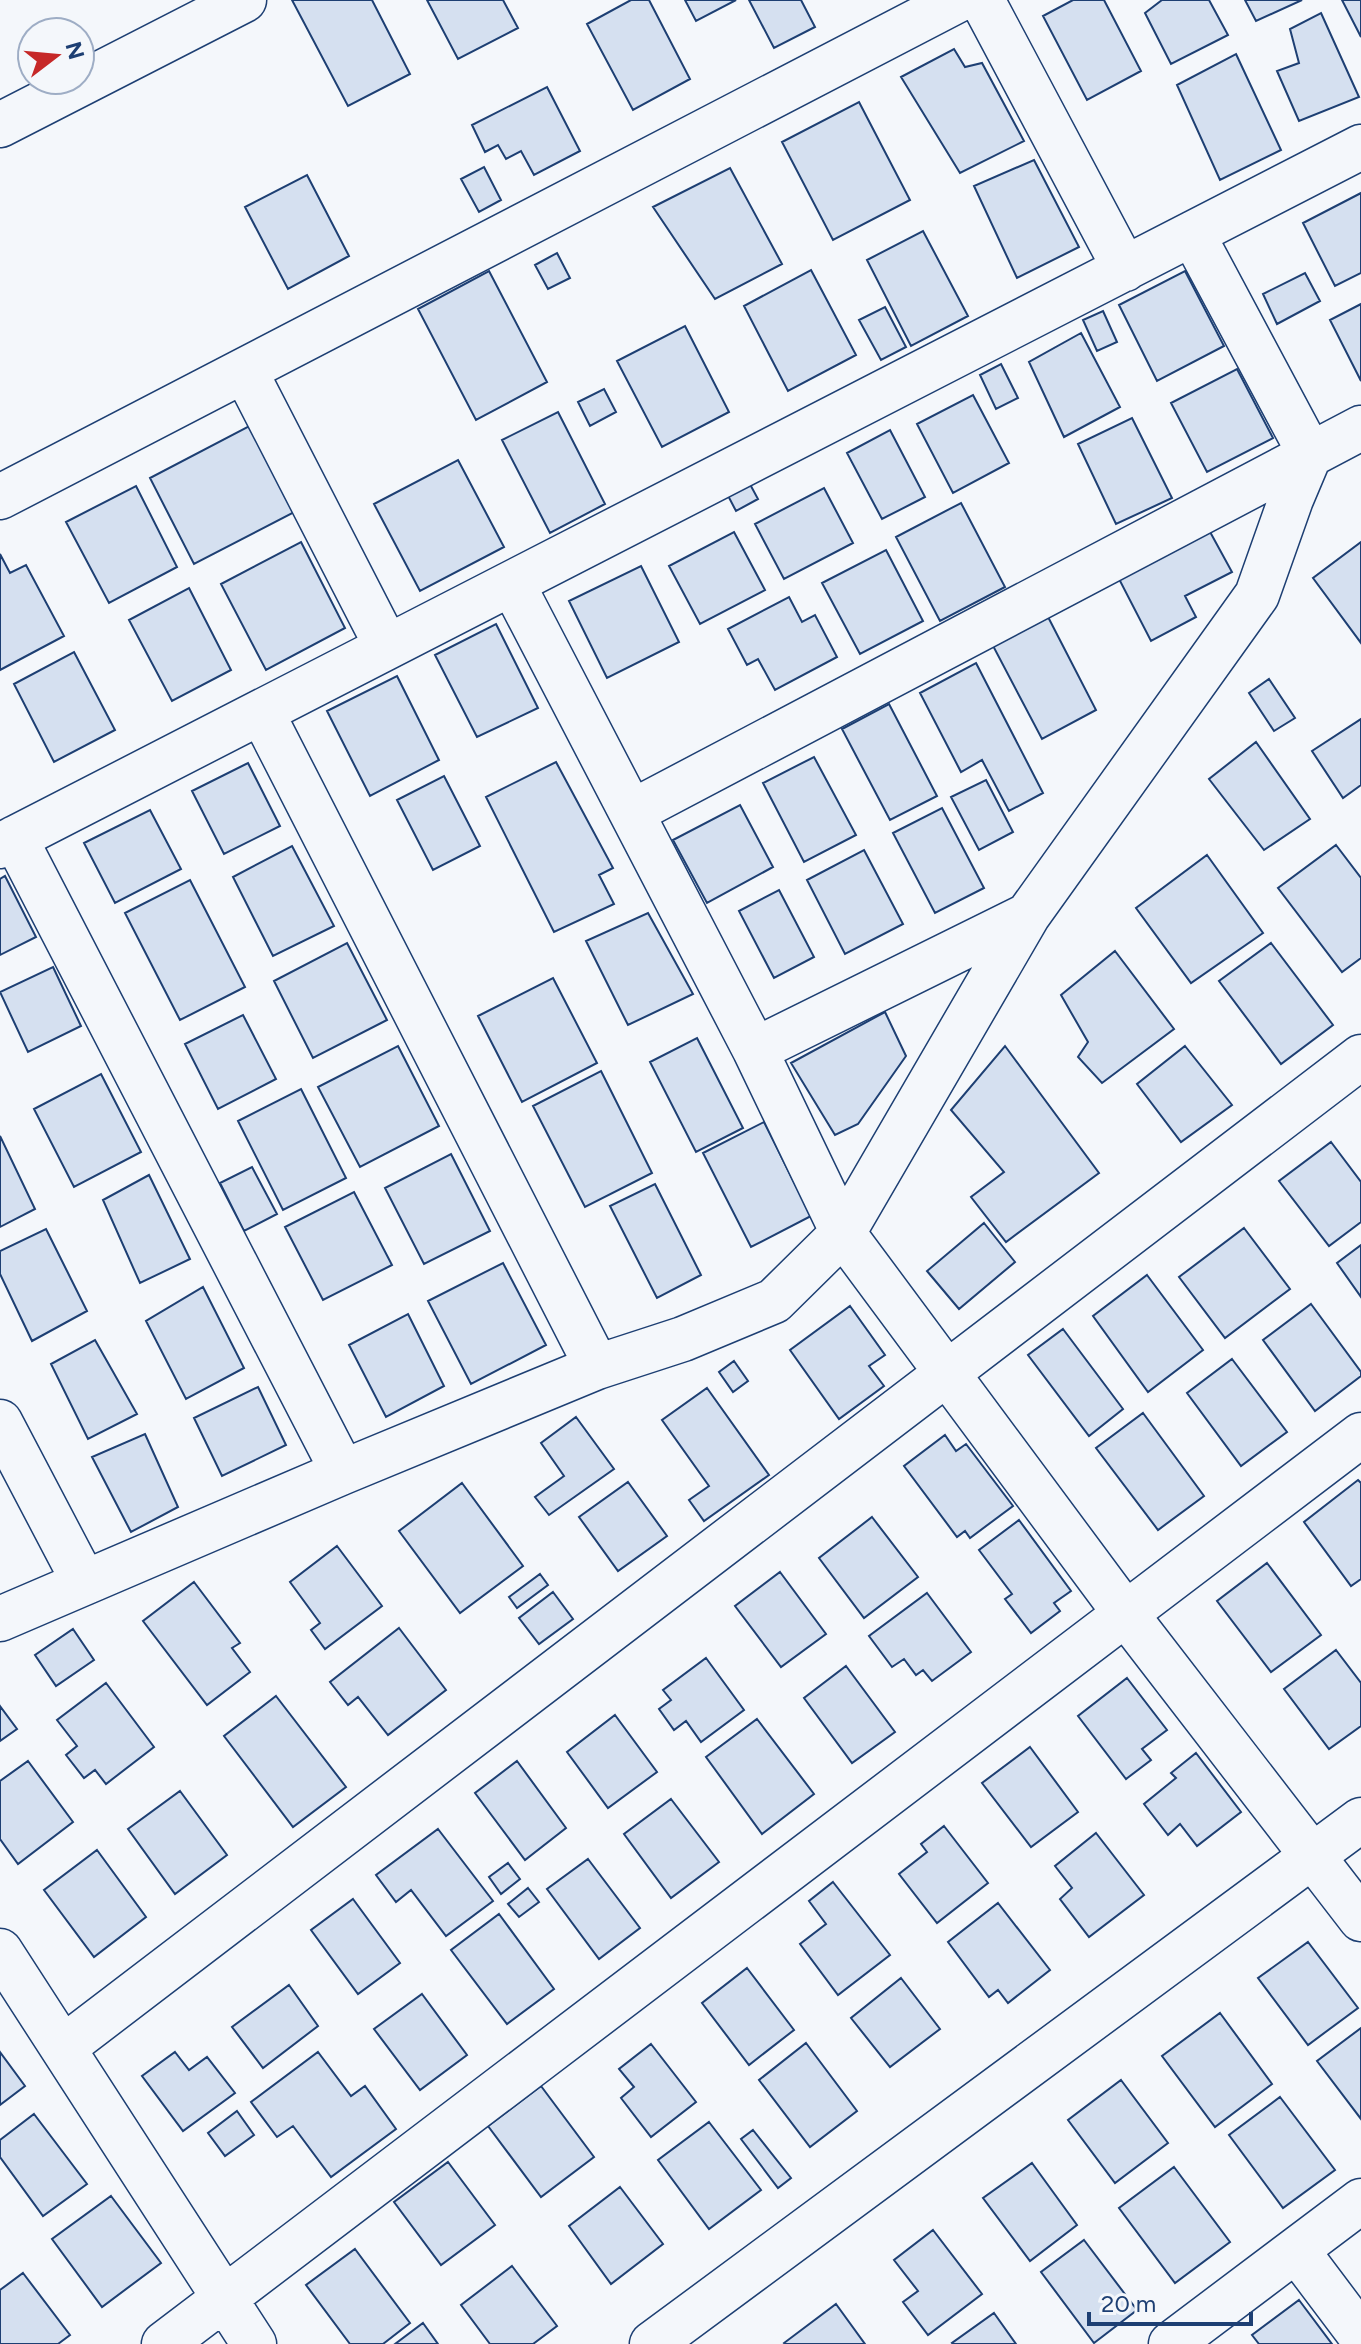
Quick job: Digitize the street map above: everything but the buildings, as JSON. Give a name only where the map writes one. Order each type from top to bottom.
[{"type":"street","points":[[0,125],[244,0]]},
{"type":"street","points":[[0,497],[958,0]]},
{"type":"street","points":[[982,0],[1125,269]]},
{"type":"street","points":[[343,1472],[7,842],[513,585],[1361,147]]},
{"type":"street","points":[[1193,235],[1310,454]]},
{"type":"street","points":[[245,371],[387,647]]},
{"type":"street","points":[[632,812],[1361,428]]},
{"type":"street","points":[[0,1619],[597,1367],[683,1339],[774,1301],[843,1233],[1028,915],[1257,595],[1310,454]]},
{"type":"street","points":[[513,585],[755,1050],[843,1233],[1125,1613],[1361,1919]]},
{"type":"street","points":[[262,713],[597,1367]]},
{"type":"street","points":[[755,1050],[1028,915]]},
{"type":"street","points":[[64,2047],[1361,1057]]},
{"type":"street","points":[[0,1422],[84,1582]]},
{"type":"street","points":[[164,2344],[1361,1435]]},
{"type":"street","points":[[652,2344],[1361,1820]]},
{"type":"street","points":[[0,1951],[254,2344]]},
{"type":"street","points":[[1171,2344],[1361,2201]]},
{"type":"street","points":[[1297,2251],[1361,2336]]}]
